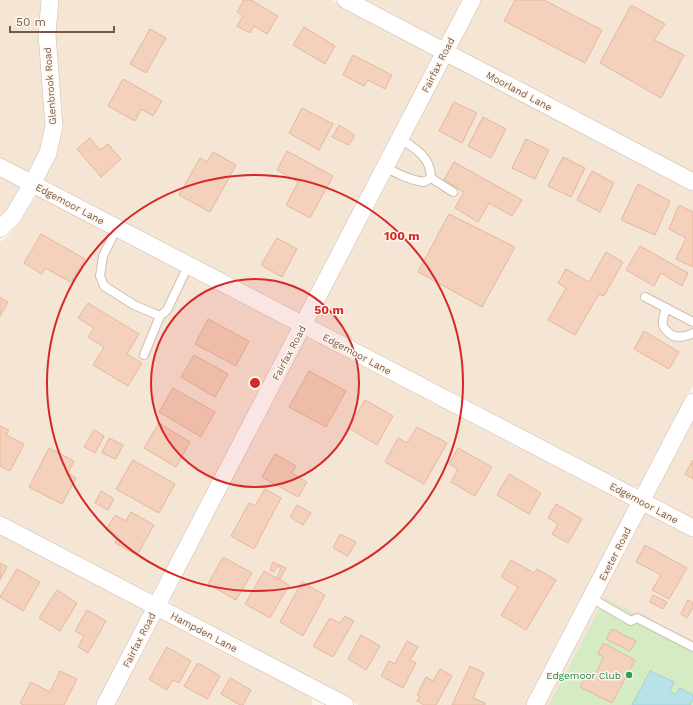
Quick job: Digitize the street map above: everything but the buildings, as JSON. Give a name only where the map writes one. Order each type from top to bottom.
[{"type":"street","name":"Glenbrook Road","points":[[0,229],[13,216],[32,184],[48,153],[54,126],[47,34],[50,0]]},
{"type":"street","name":"Moorland Lane","points":[[346,0],[693,182]]},
{"type":"street","name":"Fairfax Road","points":[[105,705],[472,0]]},
{"type":"street","name":"Edgemoor Lane","points":[[0,167],[693,528]]},
{"type":"street","name":"Exeter Road","points":[[535,705],[693,402]]},
{"type":"street","name":"Hampden Lane","points":[[0,525],[156,606],[324,700],[345,705]]},
{"type":"lane","points":[[400,139],[417,149],[427,160],[431,170],[431,178]]},
{"type":"lane","points":[[385,167],[413,181],[424,182],[431,178]]},
{"type":"lane","points":[[431,178],[453,192]]},
{"type":"lane","points":[[117,228],[103,256],[100,276],[104,286],[134,305],[160,316]]},
{"type":"lane","points":[[144,355],[160,316],[167,310],[188,266]]},
{"type":"lane","points":[[645,297],[693,322]]},
{"type":"lane","points":[[666,308],[662,324],[668,333],[674,336],[685,337],[693,333]]},
{"type":"lane","points":[[591,598],[632,621],[637,618],[693,647]]},
{"type":"shaded area","points":[[0,0],[41,0],[47,96],[46,137],[31,172],[18,185],[20,189],[0,221]]},
{"type":"shaded area","points":[[55,0],[332,0],[434,54],[300,313],[296,313],[43,179],[61,120],[61,105],[55,63]]},
{"type":"shaded area","points":[[360,0],[693,0],[693,173],[441,40],[438,40]]},
{"type":"shaded area","points":[[448,62],[693,188],[693,385],[641,484],[637,487],[632,487],[315,322],[314,319]]},
{"type":"shaded area","points":[[37,195],[291,327],[292,330],[156,591],[151,595],[0,518],[0,242],[7,237],[18,224]]},
{"type":"shaded area","points":[[309,336],[693,536],[693,705],[359,705],[171,605],[170,597],[302,342]]},
{"type":"shaded area","points":[[693,414],[693,519],[655,499],[653,495]]},
{"type":"shaded area","points":[[0,532],[139,604],[145,610],[98,705],[0,705]]},
{"type":"shaded area","points":[[163,619],[309,695],[312,698],[312,705],[112,705],[156,622]]},
{"type":"green space","name":"Edgemoor Club","points":[[605,598],[693,644],[693,705],[549,705]]},
{"type":"water","points":[[650,671],[674,682],[670,691],[676,695],[680,688],[693,695],[693,700],[690,705],[632,705]]},
{"type":"place","name":"Edgemoor Club","points":[[629,675]]}]
